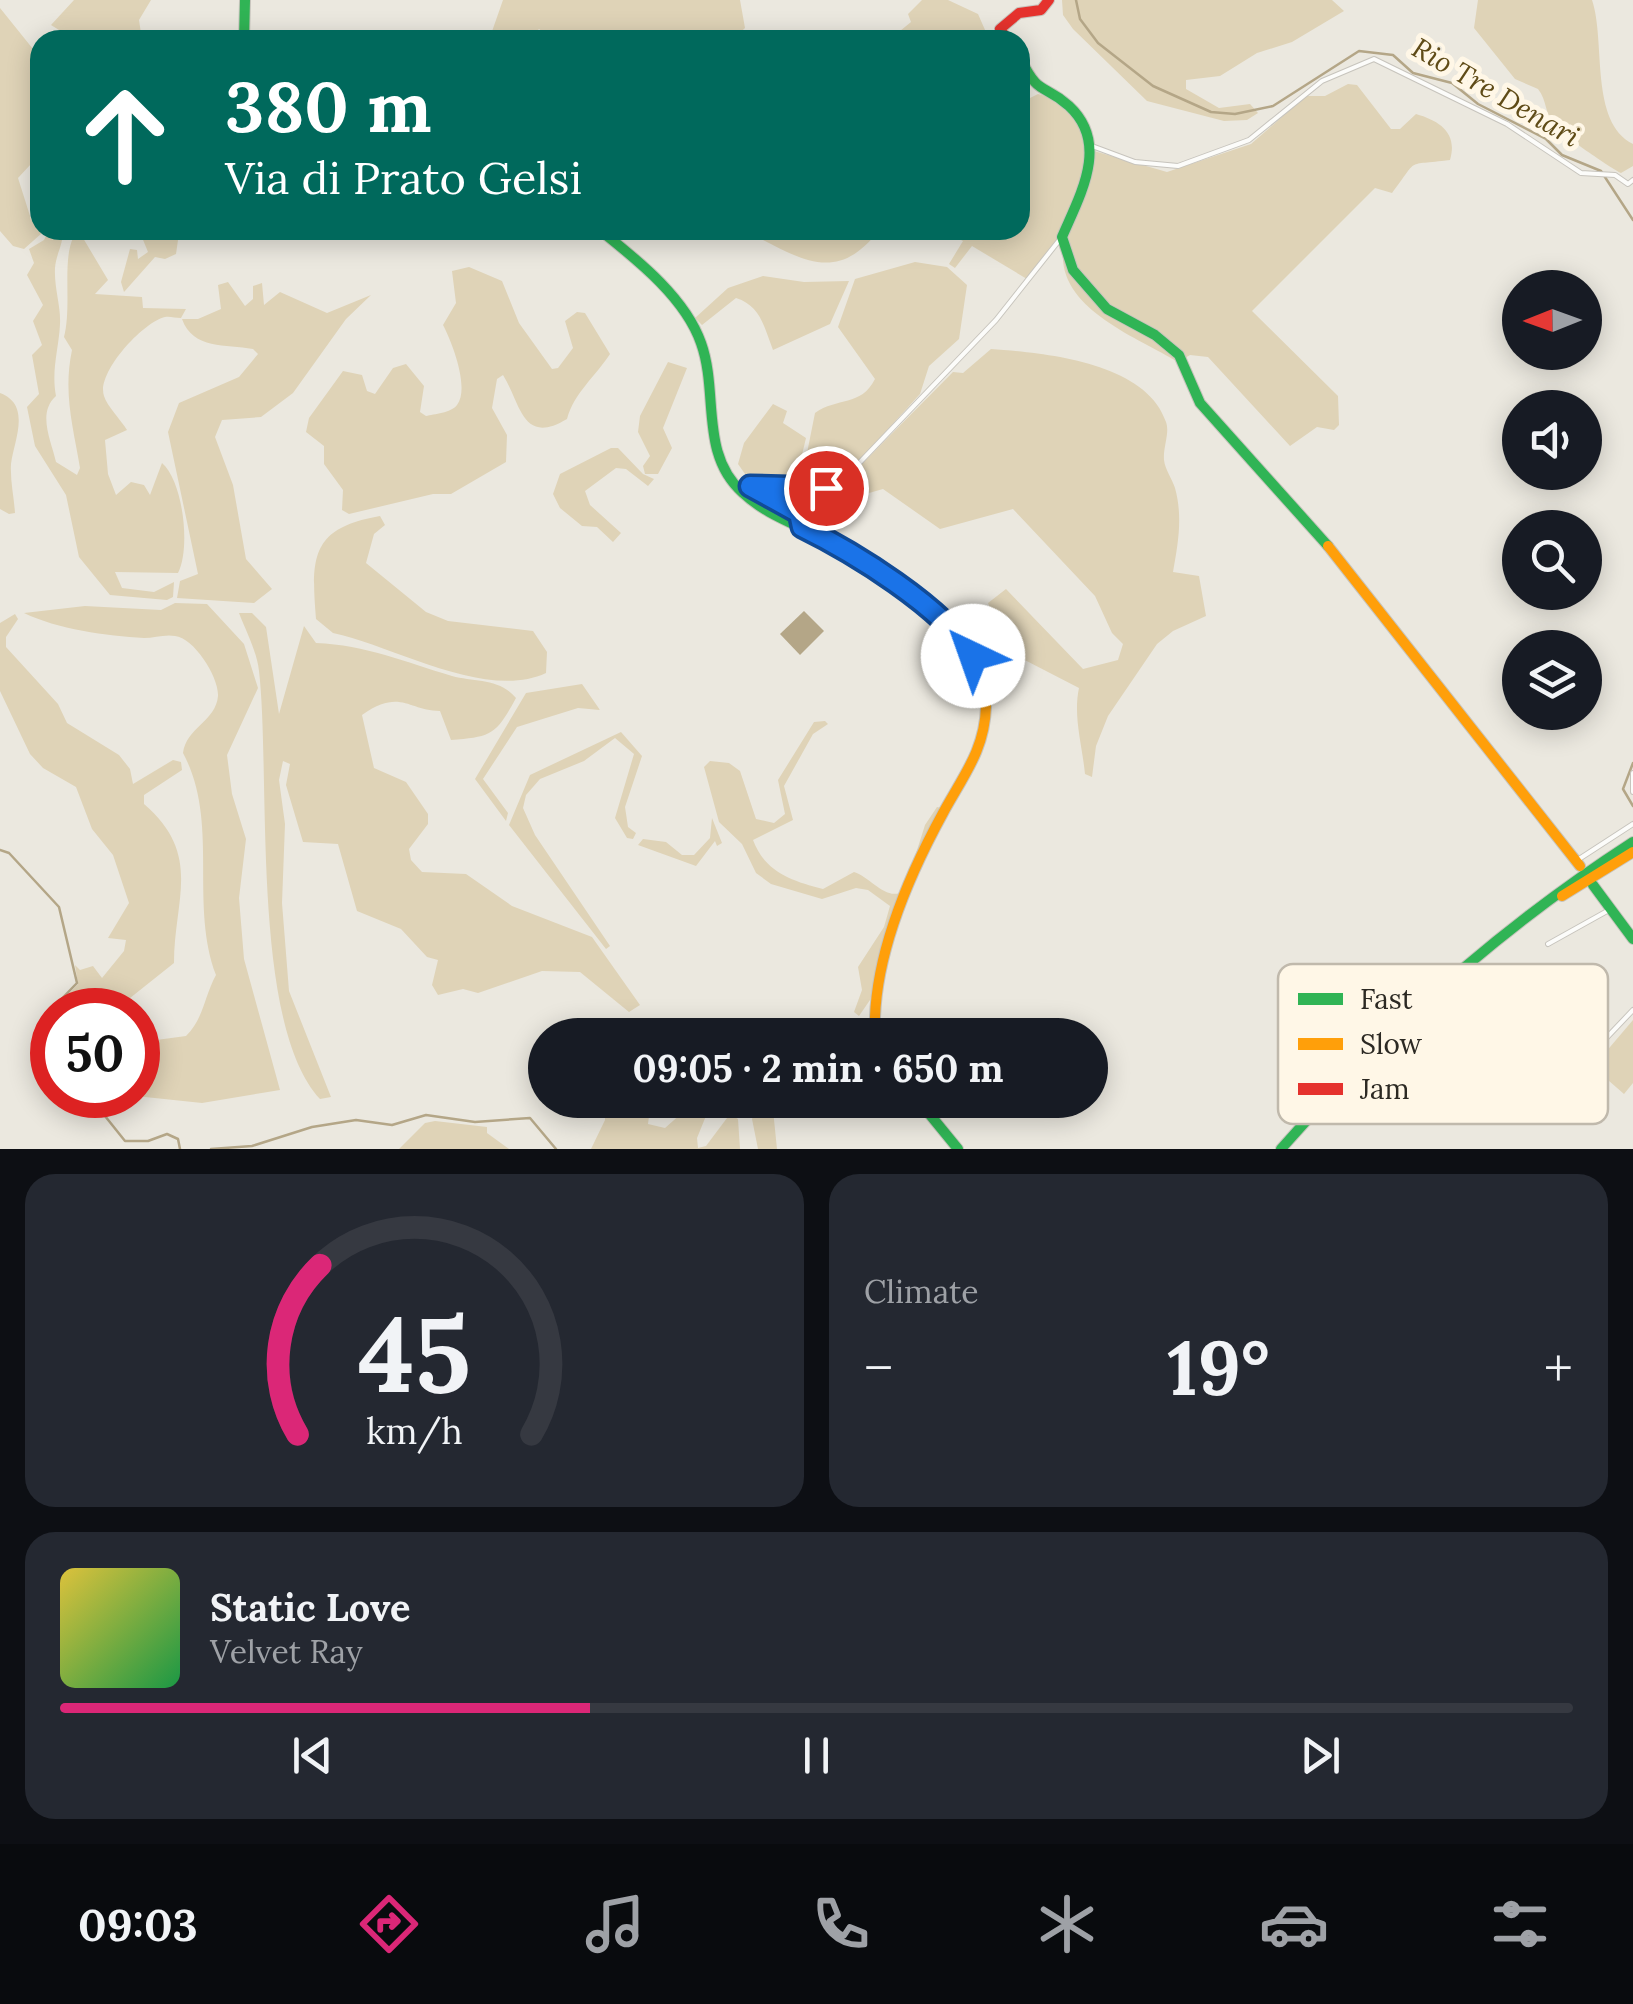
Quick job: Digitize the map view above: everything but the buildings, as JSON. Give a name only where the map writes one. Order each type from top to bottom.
[{"type":"main road","points":[[244,30],[245,0]]},
{"type":"main road","points":[[1001,30],[1019,13],[1041,10],[1049,0]]},
{"type":"main road","points":[[1030,78],[1034,86],[1073,110],[1092,146],[1088,175],[1063,234],[1068,261],[1089,292],[1111,312],[1165,341],[1186,366],[1200,403],[1339,560],[1578,864]]},
{"type":"main road","points":[[610,240],[696,330],[705,359],[713,438],[727,475],[756,503],[842,549],[956,633],[977,663],[986,695],[986,727],[980,752],[938,821],[877,982],[873,1018]]},
{"type":"main road","points":[[1468,964],[1568,884],[1633,846]]},
{"type":"main road","points":[[1477,964],[1562,896],[1633,846]]},
{"type":"main road","points":[[1593,884],[1633,940]]},
{"type":"main road","points":[[933,1118],[958,1149]]},
{"type":"main road","points":[[1280,1149],[1302,1124]]},
{"type":"main road","points":[[1290,1149],[1311,1124]]},
{"type":"street","points":[[1092,146],[1156,166],[1186,163],[1250,140],[1322,82],[1374,60],[1506,124],[1581,173],[1631,182]]},
{"type":"street","points":[[802,527],[799,513],[753,490],[750,484],[818,488],[842,481],[1004,311],[1063,234]]},
{"type":"street","points":[[1633,773],[1633,792]]},
{"type":"street","points":[[1578,864],[1633,824]]},
{"type":"street","points":[[1548,944],[1611,909]]},
{"type":"street","points":[[1608,1036],[1633,1010]]},
{"type":"shaded area","points":[[74,0],[151,0],[139,20],[140,30],[59,30],[51,25]]},
{"type":"shaded area","points":[[503,0],[740,0],[745,28],[743,30],[492,30]]},
{"type":"shaded area","points":[[922,0],[948,0],[978,14],[985,30],[901,30],[911,22],[908,14]]},
{"type":"shaded area","points":[[1062,0],[1332,0],[1344,11],[1292,42],[1257,53],[1220,76],[1186,80],[1186,89],[1219,108],[1250,104],[1258,113],[1247,120],[1224,121],[1147,101],[1073,29],[1063,15]]},
{"type":"shaded area","points":[[1478,0],[1592,0],[1604,100],[1619,133],[1633,144],[1633,166],[1621,173],[1554,126],[1538,89],[1515,79],[1474,28]]},
{"type":"shaded area","points":[[0,8],[30,45],[30,165],[18,178],[30,216],[30,240],[34,240],[24,249],[13,246],[0,231]]},
{"type":"shaded area","points":[[1348,84],[1357,85],[1391,129],[1400,129],[1416,114],[1433,120],[1449,135],[1452,151],[1450,160],[1414,165],[1392,193],[1375,188],[1252,311],[1338,396],[1339,425],[1334,430],[1317,427],[1290,446],[1208,357],[1190,355],[1178,362],[1099,316],[1069,283],[1063,263],[1065,240],[1094,151],[1167,172],[1251,144],[1306,96],[1325,96]]},
{"type":"shaded area","points":[[1038,94],[1049,97],[1066,108],[1084,133],[1091,153],[1058,239],[1027,279],[972,246],[955,268],[949,264],[961,240],[1030,240],[1030,98]]},
{"type":"shaded area","points":[[44,240],[62,240],[55,268],[60,317],[56,396],[46,419],[56,462],[77,475],[80,468],[69,395],[72,350],[64,337],[72,240],[84,240],[108,280],[95,294],[142,297],[143,308],[186,309],[181,318],[156,321],[134,338],[114,362],[103,386],[106,400],[127,430],[105,440],[108,474],[116,495],[131,482],[144,485],[150,495],[162,463],[175,484],[183,515],[184,548],[178,573],[115,572],[122,588],[154,592],[174,582],[173,597],[167,600],[110,595],[79,557],[66,495],[35,446],[27,407],[39,394],[32,355],[42,345],[33,321],[43,305],[27,275],[34,263],[29,249]]},
{"type":"shaded area","points":[[143,240],[178,240],[176,254],[165,259],[155,257],[124,292],[121,282],[130,249],[137,250],[138,259],[148,252]]},
{"type":"shaded area","points":[[763,240],[870,240],[847,258],[831,262],[798,257]]},
{"type":"shaded area","points":[[915,262],[947,267],[967,285],[959,339],[929,366],[920,394],[847,474],[827,485],[801,483],[815,413],[856,398],[875,379],[838,327],[855,279]]},
{"type":"shaded area","points":[[469,267],[502,281],[519,323],[552,369],[558,368],[573,348],[565,321],[577,312],[585,313],[610,354],[580,393],[567,419],[552,426],[541,428],[525,418],[503,375],[497,379],[492,408],[507,435],[506,462],[451,494],[433,494],[349,514],[342,510],[343,490],[324,464],[324,446],[306,432],[309,418],[343,371],[362,375],[367,391],[375,394],[393,368],[406,364],[424,386],[420,412],[426,416],[454,408],[460,397],[461,377],[443,325],[456,303],[452,271]]},
{"type":"shaded area","points":[[763,276],[804,282],[849,281],[830,324],[773,350],[756,312],[736,298],[702,325],[695,318],[728,288]]},
{"type":"shaded area","points":[[228,282],[245,306],[253,299],[253,286],[262,283],[264,305],[280,292],[327,313],[371,295],[346,319],[293,393],[261,417],[222,420],[215,437],[233,485],[246,559],[272,589],[254,603],[177,598],[180,581],[198,574],[168,432],[179,403],[239,377],[258,354],[253,349],[202,341],[187,329],[182,319],[198,319],[221,309],[218,285]]},
{"type":"shaded area","points":[[991,349],[1064,358],[1116,374],[1138,386],[1155,402],[1167,426],[1164,460],[1175,488],[1179,520],[1173,572],[1199,576],[1206,616],[1173,631],[1157,644],[1108,716],[1096,746],[1092,777],[1085,774],[1077,720],[1079,688],[1009,652],[988,603],[1006,589],[1083,669],[1118,660],[1123,644],[1112,633],[1095,596],[1013,509],[940,529],[883,489],[869,493],[841,526],[833,514],[812,518],[796,507],[799,491],[841,485],[953,372],[963,373]]},
{"type":"shaded area","points":[[668,362],[687,368],[663,428],[672,448],[658,474],[645,474],[643,466],[650,456],[638,432],[640,416]]},
{"type":"shaded area","points":[[0,393],[16,406],[19,424],[11,464],[15,513],[9,514],[0,509]]},
{"type":"shaded area","points":[[773,404],[787,411],[783,423],[806,438],[795,484],[750,481],[738,464],[744,443]]},
{"type":"shaded area","points":[[618,448],[643,474],[654,479],[648,486],[626,469],[616,468],[585,491],[590,505],[621,533],[613,542],[597,527],[582,526],[560,508],[553,494],[560,474]]},
{"type":"shaded area","points":[[380,516],[385,525],[374,534],[366,563],[426,612],[448,621],[533,631],[547,652],[546,673],[522,680],[468,676],[333,633],[316,619],[314,578],[320,549],[340,528]]},
{"type":"shaded area","points":[[175,603],[207,604],[244,644],[258,688],[227,755],[232,794],[246,839],[239,898],[244,959],[280,1090],[202,1103],[160,1099],[160,1040],[186,1036],[200,1015],[216,975],[205,920],[200,807],[183,753],[189,737],[216,705],[214,679],[197,651],[182,638],[98,633],[24,613],[85,606],[161,610]]},
{"type":"shaded area","points":[[804,611],[824,631],[800,655],[780,634]]},
{"type":"shaded area","points":[[239,613],[252,613],[266,627],[279,714],[304,626],[316,643],[369,651],[452,676],[495,684],[510,692],[516,698],[503,720],[491,732],[476,737],[451,740],[440,711],[404,703],[386,703],[362,715],[374,768],[406,782],[428,814],[428,824],[409,849],[411,860],[422,872],[466,874],[512,906],[592,937],[640,1005],[629,1012],[580,972],[542,971],[478,993],[463,989],[438,995],[432,985],[438,960],[427,957],[401,929],[357,911],[338,844],[303,842],[286,785],[290,764],[283,761],[279,780],[285,824],[282,903],[289,991],[331,1097],[320,1099],[298,1063],[283,1015],[273,958],[259,671]]},
{"type":"shaded area","points":[[15,614],[18,619],[6,637],[6,647],[58,704],[67,723],[119,755],[130,769],[133,784],[173,760],[181,762],[182,770],[144,795],[144,804],[174,841],[181,879],[174,963],[143,988],[74,988],[78,984],[75,965],[80,970],[93,966],[102,978],[124,951],[126,940],[108,938],[129,903],[113,855],[92,829],[76,787],[43,768],[30,754],[0,691],[0,623]]},
{"type":"shaded area","points":[[582,684],[600,710],[578,708],[517,727],[483,779],[508,813],[506,821],[475,779],[526,693]]},
{"type":"shaded area","points":[[814,722],[828,724],[813,734],[784,786],[793,820],[753,840],[772,867],[823,889],[854,872],[897,894],[904,891],[925,825],[937,807],[942,808],[883,953],[870,1000],[859,1016],[854,1012],[862,990],[858,967],[884,927],[890,906],[868,890],[856,888],[822,899],[771,884],[756,873],[742,844],[719,822],[704,767],[710,761],[729,763],[740,771],[756,819],[774,823],[785,814],[778,780]]},
{"type":"shaded area","points":[[621,732],[642,756],[625,807],[628,827],[636,833],[633,839],[627,838],[615,818],[634,754],[615,738],[584,761],[540,779],[526,795],[523,808],[535,835],[610,946],[606,949],[509,825],[530,775]]},
{"type":"shaded area","points":[[712,818],[722,843],[717,846],[715,841],[696,866],[638,845],[643,839],[666,842],[682,855],[694,855],[710,838]]},
{"type":"shaded area","points":[[1633,1020],[1633,1083],[1624,1094],[1608,1080],[1608,1049]]},
{"type":"shaded area","points":[[649,1118],[648,1124],[665,1128],[676,1118],[705,1118],[697,1138],[698,1148],[706,1146],[727,1118],[736,1118],[740,1149],[591,1149],[605,1120]]},
{"type":"shaded area","points":[[774,1118],[777,1149],[758,1149],[752,1119]]},
{"type":"shaded area","points":[[425,1123],[487,1127],[487,1133],[509,1149],[399,1149]]},
{"type":"waterway","name":"Rio Tre Denari","points":[[1076,0],[1080,19],[1098,43],[1153,86],[1211,112],[1235,114],[1273,106],[1359,51],[1393,55],[1413,73],[1452,83],[1478,104],[1546,139],[1562,155],[1601,171],[1633,220]]},
{"type":"waterway","name":"Rio Tre Denari","points":[[1633,763],[1623,789],[1633,806]]},
{"type":"waterway","points":[[0,850],[9,853],[59,907],[77,983],[72,988]]},
{"type":"waterway","points":[[211,1149],[252,1146],[312,1127],[356,1120],[392,1125],[426,1115],[475,1122],[530,1118],[556,1149]]},
{"type":"waterway","points":[[107,1118],[125,1141],[148,1141],[167,1134],[178,1139],[180,1149]]},
{"type":"traffic: fast","points":[[244,30],[245,0]]},
{"type":"traffic: fast","points":[[1030,75],[1069,106],[1088,137],[1088,170],[1062,237],[1073,270],[1107,309],[1155,335],[1179,355],[1200,403],[1328,546]]},
{"type":"traffic: fast","points":[[613,240],[658,280],[694,326],[706,362],[715,442],[729,477],[761,507],[846,551],[925,607],[967,654],[980,679],[986,706]]},
{"type":"traffic: fast","points":[[1469,964],[1633,842]]},
{"type":"traffic: fast","points":[[1593,885],[1633,939]]},
{"type":"traffic: fast","points":[[933,1118],[958,1149]]},
{"type":"traffic: fast","points":[[1281,1149],[1304,1124]]},
{"type":"traffic: slow","points":[[1328,546],[1580,866]]},
{"type":"traffic: slow","points":[[876,1018],[879,978],[895,920],[930,838],[977,749],[986,706]]},
{"type":"traffic: slow","points":[[1562,896],[1633,852]]},
{"type":"traffic: jam","points":[[1001,30],[1019,13],[1041,10],[1049,0]]},
{"type":"route","points":[[826,488],[750,486],[799,513],[802,527],[842,549],[934,614],[973,656]]}]
